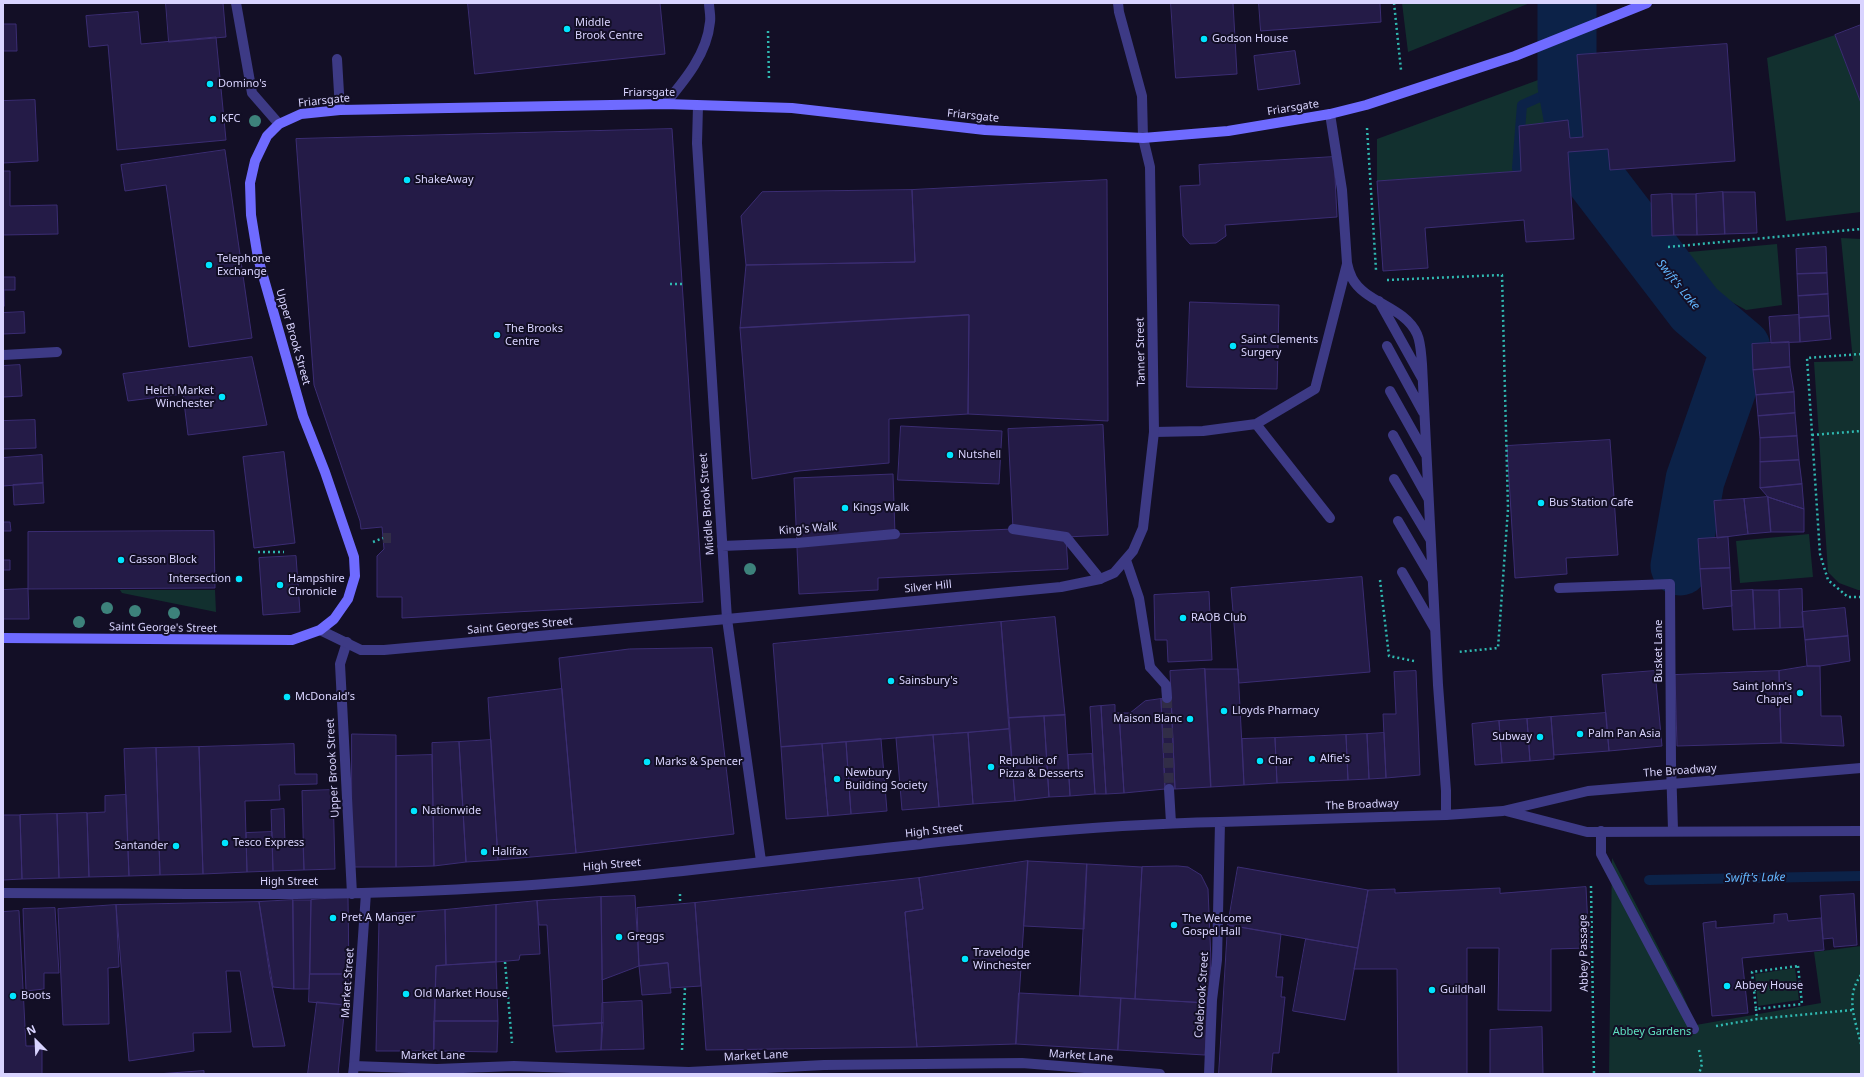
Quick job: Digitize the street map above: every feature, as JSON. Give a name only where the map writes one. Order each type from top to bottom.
[{"type":"main road","name":"Friarsgate","points":[[279,124],[301,114],[340,110],[665,104],[792,108],[985,130],[1143,138],[1228,131],[1330,114],[1366,105],[1515,56],[1647,3]]},
{"type":"main road","name":"Upper Brook Street","points":[[279,124],[267,136],[255,161],[250,183],[251,215],[258,258],[303,416],[325,472],[354,557],[355,576],[348,599],[334,619],[320,630]]},
{"type":"main road","name":"Saint George's Street","points":[[3,638],[262,641],[292,640],[320,630]]},
{"type":"street","points":[[236,3],[252,93],[279,124]]},
{"type":"street","points":[[665,104],[685,80],[702,51],[710,22],[709,3]]},
{"type":"street","name":"Tanner Street","points":[[1118,3],[1118,12],[1142,96],[1143,138],[1150,167],[1154,432],[1143,528],[1138,542],[1126,560]]},
{"type":"street","points":[[337,59],[340,110]]},
{"type":"street","name":"Middle Brook Street","points":[[698,106],[696,130],[727,619],[761,861]]},
{"type":"street","points":[[1330,114],[1342,190],[1347,264],[1352,279],[1357,285],[1397,312],[1413,327],[1420,344],[1446,791],[1446,815]]},
{"type":"street","points":[[1154,432],[1203,431],[1256,424],[1315,389],[1347,264]]},
{"type":"street","points":[[1378,300],[1423,380]]},
{"type":"street","points":[[1387,346],[1425,415]]},
{"type":"street","points":[[3,355],[57,352]]},
{"type":"street","points":[[1390,390],[1427,457]]},
{"type":"street","points":[[1256,424],[1330,518]]},
{"type":"street","points":[[1393,435],[1429,500]]},
{"type":"street","points":[[1394,479],[1431,541]]},
{"type":"street","points":[[1398,521],[1433,580]]},
{"type":"street","points":[[1013,529],[1066,538],[1100,579]]},
{"type":"street","name":"King's Walk","points":[[722,546],[797,543],[895,534]]},
{"type":"street","points":[[1126,560],[1139,598],[1150,667],[1166,686],[1166,698]]},
{"type":"street","name":"Silver Hill","points":[[727,619],[923,599],[1061,587],[1100,579],[1114,572],[1126,560]]},
{"type":"street","points":[[1402,572],[1436,631]]},
{"type":"street","name":"Busket Lane","points":[[1559,588],[1670,584],[1673,830]]},
{"type":"street","name":"Saint Georges Street","points":[[320,630],[361,650],[384,650],[727,619]]},
{"type":"street","name":"Upper Brook Street","points":[[346,642],[340,664],[352,894]]},
{"type":"street","name":"The Broadway","points":[[1220,822],[1446,815],[1503,811],[1588,790],[1861,768]]},
{"type":"street","points":[[1169,789],[1171,823]]},
{"type":"street","name":"The Broadway","points":[[1503,811],[1587,832],[1673,830],[1861,830]]},
{"type":"street","name":"High Street","points":[[3,892],[352,894],[500,887],[679,871],[1026,833],[1171,823],[1220,822]]},
{"type":"street","name":"Colebrook Street","points":[[1209,1074],[1212,1000],[1217,960],[1220,822]]},
{"type":"street","points":[[1601,831],[1601,854],[1694,1029]]},
{"type":"street","name":"Market Street","points":[[353,1070],[366,893]]},
{"type":"street","name":"Market Lane","points":[[353,1070],[514,1066],[668,1070],[689,1072],[824,1065],[1022,1063],[1160,1074]]},
{"type":"path","points":[[1394,3],[1404,92]]},
{"type":"path","points":[[768,31],[769,82]]},
{"type":"path","points":[[1366,105],[1376,272]]},
{"type":"path","points":[[1668,247],[1861,229]]},
{"type":"path","points":[[1384,280],[1502,275],[1508,509],[1498,648],[1456,652]]},
{"type":"path","points":[[1861,354],[1807,358],[1820,554],[1828,580],[1848,597],[1861,597]]},
{"type":"path","points":[[1812,435],[1861,431]]},
{"type":"path","points":[[258,552],[284,552]]},
{"type":"path","points":[[1379,576],[1389,656],[1417,662]]},
{"type":"path","name":"Abbey Passage","points":[[1591,884],[1594,1074]]},
{"type":"path","points":[[505,962],[514,1066]]},
{"type":"path","points":[[1756,1009],[1802,1004],[1798,966],[1752,972],[1757,1019]]},
{"type":"path","points":[[1861,975],[1854,985],[1852,1010],[1861,1044]]},
{"type":"path","points":[[1754,990],[1800,986]]},
{"type":"path","points":[[668,1070],[682,1051],[685,987]]},
{"type":"path","points":[[1694,1029],[1757,1019],[1852,1010]]},
{"type":"green space","points":[[1402,3],[1530,3],[1408,52]]},
{"type":"green space","points":[[1835,35],[1861,103],[1861,212],[1786,221],[1767,58]]},
{"type":"green space","points":[[1560,72],[1568,120],[1519,126],[1521,171],[1377,181],[1377,139]]},
{"type":"green space","points":[[1841,238],[1861,239],[1861,590],[1839,583],[1828,572],[1814,362],[1853,361]]},
{"type":"green space","points":[[1777,244],[1782,305],[1746,310],[1705,287],[1678,253]]},
{"type":"green space","points":[[1809,534],[1813,577],[1740,583],[1736,541]]},
{"type":"green space","points":[[120,590],[215,590],[216,612],[122,593]]},
{"type":"green space","name":"Abbey Gardens","points":[[1612,858],[1682,993],[1696,1025],[1821,1003],[1814,952],[1861,946],[1861,1074],[1609,1074]]},
{"type":"green space","points":[[1795,968],[1799,1000],[1758,1006],[1755,974]]},
{"type":"building","points":[[166,3],[223,3],[226,37],[169,42]]},
{"type":"building","name":"Middle Brook Centre","points":[[468,3],[660,3],[665,54],[475,74]]},
{"type":"building","name":"Godson House","points":[[1171,3],[1233,3],[1237,74],[1176,78]]},
{"type":"building","name":"Godson House","points":[[1259,3],[1380,3],[1381,22],[1261,31]]},
{"type":"building","points":[[138,12],[141,44],[216,37],[226,140],[117,150],[108,45],[89,47],[86,16]]},
{"type":"building","points":[[3,24],[16,24],[17,51],[3,51]]},
{"type":"building","points":[[1861,25],[1861,103],[1835,35]]},
{"type":"building","points":[[1727,44],[1735,161],[1610,170],[1608,149],[1568,152],[1574,239],[1526,242],[1524,220],[1425,228],[1428,268],[1383,271],[1377,181],[1521,171],[1519,126],[1568,120],[1570,138],[1583,137],[1577,55]]},
{"type":"building","points":[[1295,51],[1300,84],[1258,90],[1254,56]]},
{"type":"building","points":[[35,100],[38,161],[3,163],[3,101]]},
{"type":"building","name":"The Brooks Centre","points":[[672,129],[703,602],[402,618],[402,597],[377,597],[377,556],[384,549],[382,527],[361,529],[360,521],[314,385],[296,139]]},
{"type":"building","name":"Telephone Exchange","points":[[225,150],[252,338],[189,347],[166,185],[125,191],[121,165]]},
{"type":"building","points":[[1334,157],[1337,217],[1225,225],[1226,236],[1216,243],[1190,244],[1183,236],[1180,186],[1200,185],[1199,165]]},
{"type":"building","points":[[3,171],[10,171],[10,206],[57,205],[58,234],[3,235]]},
{"type":"building","points":[[1107,180],[1108,421],[968,414],[969,315],[740,328],[746,265],[915,262],[912,190]]},
{"type":"building","points":[[912,190],[915,262],[746,265],[741,216],[762,192]]},
{"type":"building","points":[[1723,192],[1725,234],[1697,235],[1696,194]]},
{"type":"building","points":[[1723,192],[1755,192],[1757,233],[1725,234]]},
{"type":"building","points":[[1672,194],[1674,235],[1652,236],[1651,195]]},
{"type":"building","points":[[1672,194],[1696,194],[1697,235],[1674,235]]},
{"type":"building","points":[[1826,247],[1827,273],[1797,274],[1796,249]]},
{"type":"building","points":[[1827,273],[1828,294],[1798,296],[1797,274]]},
{"type":"building","points":[[3,277],[15,277],[15,290],[4,290],[4,306]]},
{"type":"building","points":[[1828,294],[1829,316],[1799,318],[1798,296]]},
{"type":"building","name":"Saint Clements Surgery","points":[[1190,302],[1279,305],[1277,389],[1187,387]]},
{"type":"building","points":[[24,312],[25,333],[3,334],[3,313]]},
{"type":"building","points":[[969,315],[968,414],[889,419],[889,463],[799,471],[752,479],[740,328]]},
{"type":"building","points":[[1799,315],[1800,342],[1771,343],[1769,317]]},
{"type":"building","points":[[1829,316],[1831,339],[1800,342],[1799,318]]},
{"type":"building","points":[[1789,342],[1790,367],[1753,370],[1752,344]]},
{"type":"building","name":"Helch Market Winchester","points":[[252,357],[267,425],[188,435],[183,394],[128,401],[123,374]]},
{"type":"building","points":[[20,365],[22,396],[3,397],[3,366]]},
{"type":"building","points":[[1790,367],[1794,392],[1756,395],[1753,370]]},
{"type":"building","points":[[1794,392],[1795,413],[1758,416],[1756,395]]},
{"type":"building","points":[[1795,413],[1797,436],[1760,438],[1758,416]]},
{"type":"building","points":[[35,420],[36,448],[3,449],[3,421]]},
{"type":"building","name":"Kings Walk","points":[[1103,425],[1108,535],[1066,537],[1068,569],[878,578],[878,590],[799,594],[794,478],[893,474],[895,534],[1013,529],[1008,429]]},
{"type":"building","name":"Nutshell","points":[[901,426],[1002,431],[999,484],[898,480]]},
{"type":"building","points":[[1797,436],[1799,460],[1760,462],[1760,438]]},
{"type":"building","points":[[1610,440],[1618,555],[1566,558],[1567,574],[1515,578],[1507,446]]},
{"type":"building","points":[[284,452],[295,543],[254,548],[243,457]]},
{"type":"building","points":[[42,455],[43,483],[3,486],[3,458]]},
{"type":"building","points":[[1799,460],[1802,484],[1760,488],[1760,462]]},
{"type":"building","points":[[43,483],[44,503],[14,505],[13,485]]},
{"type":"building","points":[[1802,484],[1804,509],[1768,497],[1760,488]]},
{"type":"building","points":[[1768,497],[1804,509],[1804,532],[1771,532]]},
{"type":"building","points":[[1768,497],[1771,532],[1748,534],[1744,499]]},
{"type":"building","points":[[1744,499],[1748,534],[1717,538],[1714,501]]},
{"type":"building","points":[[3,522],[10,522],[11,531],[3,531]]},
{"type":"building","name":"Casson Block","points":[[214,531],[215,588],[28,589],[28,532]]},
{"type":"building","points":[[1728,537],[1730,568],[1700,569],[1698,539]]},
{"type":"building","name":"Hampshire Chronicle","points":[[296,556],[300,612],[263,615],[259,558]]},
{"type":"building","points":[[3,560],[10,560],[10,570],[3,570]]},
{"type":"building","points":[[1730,568],[1732,606],[1703,609],[1700,569]]},
{"type":"building","points":[[1362,577],[1370,672],[1239,683],[1231,588]]},
{"type":"building","points":[[28,589],[29,619],[3,619],[3,590]]},
{"type":"building","points":[[1802,589],[1803,627],[1780,628],[1779,590]]},
{"type":"building","points":[[1753,590],[1779,590],[1780,628],[1755,629]]},
{"type":"building","points":[[1753,590],[1755,629],[1733,630],[1731,591]]},
{"type":"building","name":"RAOB Club","points":[[1209,592],[1212,660],[1168,662],[1167,640],[1155,640],[1154,595]]},
{"type":"building","points":[[1845,608],[1848,636],[1805,640],[1802,612]]},
{"type":"building","points":[[1055,617],[1065,715],[1009,718],[1001,622]]},
{"type":"building","name":"Sainsbury's","points":[[1001,622],[1009,729],[781,747],[773,644]]},
{"type":"building","points":[[1848,636],[1850,661],[1820,666],[1807,666],[1805,640]]},
{"type":"building","name":"Marks & Spencer","points":[[712,648],[734,834],[576,853],[559,658],[629,649]]},
{"type":"building","name":"Saint John's Chapel","points":[[1807,666],[1820,666],[1821,716],[1841,716],[1844,746],[1781,743],[1779,671]]},
{"type":"building","name":"Maison Blanc","points":[[1205,669],[1211,787],[1175,789],[1170,671]]},
{"type":"building","name":"Lloyds Pharmacy","points":[[1205,669],[1238,669],[1244,785],[1211,787]]},
{"type":"building","points":[[1416,671],[1420,775],[1386,778],[1383,714],[1396,714],[1394,672]]},
{"type":"building","points":[[1655,671],[1662,746],[1609,751],[1602,675]]},
{"type":"building","points":[[1779,671],[1781,743],[1677,746],[1675,675]]},
{"type":"building","points":[[562,689],[576,853],[498,860],[488,698]]},
{"type":"building","points":[[1171,698],[1175,789],[1165,789],[1161,699]]},
{"type":"building","points":[[1161,699],[1165,789],[1124,793],[1119,713],[1130,713],[1145,701]]},
{"type":"building","points":[[1115,705],[1115,713],[1119,713],[1124,793],[1106,794],[1101,706]]},
{"type":"building","points":[[1101,706],[1106,794],[1095,794],[1090,707]]},
{"type":"building","name":"Palm Pan Asia","points":[[1606,713],[1609,751],[1554,755],[1551,717]]},
{"type":"building","points":[[1065,715],[1070,796],[1049,797],[1044,716]]},
{"type":"building","points":[[1044,716],[1049,797],[1015,801],[1009,718]]},
{"type":"building","name":"Subway","points":[[1551,717],[1554,759],[1530,761],[1527,719]]},
{"type":"building","points":[[1527,719],[1530,761],[1502,763],[1499,721]]},
{"type":"building","points":[[1499,721],[1502,763],[1475,765],[1472,724]]},
{"type":"building","name":"Republic of Pizza & Desserts","points":[[1009,729],[1015,801],[973,804],[968,733]]},
{"type":"building","points":[[968,733],[973,804],[939,807],[933,735]]},
{"type":"building","points":[[1384,733],[1386,778],[1369,779],[1367,734]]},
{"type":"building","points":[[352,734],[396,735],[396,867],[352,867]]},
{"type":"building","points":[[1367,734],[1369,779],[1348,780],[1346,735]]},
{"type":"building","points":[[933,735],[939,807],[902,810],[896,738]]},
{"type":"building","name":"Alfie's","points":[[1346,735],[1348,780],[1277,783],[1275,738]]},
{"type":"building","name":"Char","points":[[1275,738],[1277,783],[1244,785],[1242,739]]},
{"type":"building","points":[[881,739],[887,811],[851,814],[846,742]]},
{"type":"building","points":[[491,740],[498,860],[466,862],[459,742]]},
{"type":"building","points":[[459,742],[466,862],[434,866],[432,743]]},
{"type":"building","name":"Newbury Building Society","points":[[846,742],[851,814],[828,816],[822,744]]},
{"type":"building","points":[[294,744],[295,774],[317,774],[317,784],[279,785],[280,800],[245,801],[247,872],[203,874],[199,747]]},
{"type":"building","points":[[822,744],[828,816],[786,819],[781,747]]},
{"type":"building","points":[[199,747],[203,874],[160,875],[156,748]]},
{"type":"building","points":[[156,748],[160,875],[129,876],[124,749]]},
{"type":"building","points":[[1092,754],[1095,794],[1070,796],[1068,755]]},
{"type":"building","name":"Nationwide","points":[[432,755],[434,866],[396,867],[396,756]]},
{"type":"building","points":[[333,790],[335,869],[304,870],[302,791]]},
{"type":"building","points":[[126,795],[129,876],[89,877],[87,813],[105,812],[105,796]]},
{"type":"building","points":[[284,809],[285,843],[303,843],[304,870],[273,871],[271,810]]},
{"type":"building","points":[[87,813],[89,877],[59,878],[57,814]]},
{"type":"building","points":[[57,814],[59,878],[22,879],[20,815]]},
{"type":"building","points":[[3,815],[20,815],[22,879],[3,880]]},
{"type":"building","points":[[272,832],[273,871],[247,872],[246,833]]},
{"type":"building","name":"Travelodge Winchester","points":[[1028,861],[1016,1044],[917,1047],[905,912],[923,909],[919,878]]},
{"type":"building","points":[[1028,861],[1087,864],[1084,929],[1024,926]]},
{"type":"building","points":[[1087,864],[1142,867],[1135,999],[1080,996]]},
{"type":"building","name":"The Welcome Gospel Hall","points":[[1142,867],[1188,867],[1201,875],[1208,889],[1211,961],[1208,1003],[1135,999]]},
{"type":"building","points":[[1238,867],[1368,890],[1358,948],[1228,925]]},
{"type":"building","points":[[919,878],[923,909],[905,912],[917,1047],[706,1050],[695,903]]},
{"type":"building","name":"Guildhall","points":[[1586,887],[1589,948],[1551,949],[1551,1011],[1498,1010],[1499,948],[1467,948],[1467,1074],[1398,1074],[1397,969],[1354,969],[1368,890],[1395,889],[1395,893],[1500,888],[1500,893]]},
{"type":"building","points":[[1854,894],[1857,945],[1834,947],[1833,938],[1823,939],[1820,896]]},
{"type":"building","name":"Greggs","points":[[635,896],[639,966],[602,980],[601,897]]},
{"type":"building","points":[[348,897],[349,974],[310,974],[311,900]]},
{"type":"building","points":[[601,897],[603,1023],[553,1026],[547,925],[539,925],[537,901]]},
{"type":"building","points":[[293,900],[294,989],[273,987],[259,902]]},
{"type":"building","points":[[293,900],[311,900],[309,989],[294,989]]},
{"type":"building","points":[[537,901],[540,954],[520,955],[519,960],[496,962],[496,905]]},
{"type":"building","points":[[259,902],[270,976],[285,1046],[253,1047],[240,971],[226,971],[231,1032],[193,1033],[194,1051],[129,1061],[116,905]]},
{"type":"building","points":[[695,903],[701,986],[670,988],[668,963],[639,966],[637,908]]},
{"type":"building","points":[[116,905],[119,967],[108,968],[109,1024],[63,1025],[58,909]]},
{"type":"building","points":[[496,905],[496,962],[446,965],[445,910]]},
{"type":"building","points":[[55,908],[59,973],[44,973],[44,989],[26,991],[23,909]]},
{"type":"building","name":"Old Market House","points":[[445,910],[446,965],[436,966],[434,1051],[376,1051],[379,920],[386,914]]},
{"type":"building","name":"Boots","points":[[19,911],[26,1046],[42,1046],[42,1074],[3,1074],[3,912]]},
{"type":"building","name":"Abbey House","points":[[1787,914],[1788,921],[1821,918],[1824,950],[1742,958],[1748,1013],[1712,1016],[1703,923],[1716,921],[1716,928],[1774,923],[1774,915]]},
{"type":"building","points":[[1228,925],[1281,934],[1276,977],[1283,977],[1281,997],[1285,997],[1279,1053],[1273,1053],[1271,1074],[1219,1074]]},
{"type":"building","points":[[1306,939],[1358,948],[1345,1020],[1293,1011]]},
{"type":"building","points":[[496,962],[498,1021],[434,1021],[436,966]]},
{"type":"building","points":[[668,963],[671,993],[642,995],[639,966]]},
{"type":"building","points":[[310,974],[349,974],[345,1005],[309,1002]]},
{"type":"building","points":[[1019,993],[1121,998],[1118,1050],[1016,1044]]},
{"type":"building","points":[[1121,998],[1208,1003],[1205,1055],[1118,1050]]},
{"type":"building","points":[[642,1001],[644,1049],[601,1050],[602,1003]]},
{"type":"building","points":[[317,1002],[345,1005],[338,1074],[308,1074]]},
{"type":"building","points":[[434,1021],[498,1021],[497,1052],[434,1051]]},
{"type":"building","points":[[603,1023],[601,1050],[556,1052],[553,1026]]},
{"type":"building","points":[[1542,1027],[1543,1074],[1490,1074],[1490,1030]]},
{"type":"building","points":[[204,1071],[204,1074],[157,1074]]},
{"type":"waterway","name":"Swift's Lake","points":[[1567,3],[1567,85],[1581,160],[1695,309],[1741,348],[1695,480],[1680,566]]},
{"type":"waterway","points":[[1517,168],[1522,105],[1567,85]]},
{"type":"waterway","name":"Swift's Lake","points":[[1649,880],[1861,876]]},
{"type":"tunnel","points":[[383,538],[391,538]]},
{"type":"tunnel","points":[[1167,698],[1169,789]]},
{"type":"place","name":"Middle Brook Centre","points":[[567,29]]},
{"type":"place","name":"Godson House","points":[[1204,39]]},
{"type":"place","name":"Domino's","points":[[210,84]]},
{"type":"place","name":"KFC","points":[[213,119]]},
{"type":"place","name":"ShakeAway","points":[[407,180]]},
{"type":"place","name":"Telephone Exchange","points":[[209,265]]},
{"type":"place","name":"The Brooks Centre","points":[[497,335]]},
{"type":"place","name":"Saint Clements Surgery","points":[[1233,346]]},
{"type":"place","name":"Helch Market Winchester","points":[[222,397]]},
{"type":"place","name":"Nutshell","points":[[950,455]]},
{"type":"place","name":"Bus Station Cafe","points":[[1541,503]]},
{"type":"place","name":"Kings Walk","points":[[845,508]]},
{"type":"place","name":"Casson Block","points":[[121,560]]},
{"type":"place","name":"Intersection","points":[[239,579]]},
{"type":"place","name":"Hampshire Chronicle","points":[[280,585]]},
{"type":"place","name":"RAOB Club","points":[[1183,618]]},
{"type":"place","name":"Sainsbury's","points":[[891,681]]},
{"type":"place","name":"Saint John's Chapel","points":[[1800,693]]},
{"type":"place","name":"McDonald's","points":[[287,697]]},
{"type":"place","name":"Lloyds Pharmacy","points":[[1224,711]]},
{"type":"place","name":"Maison Blanc","points":[[1190,719]]},
{"type":"place","name":"Palm Pan Asia","points":[[1580,734]]},
{"type":"place","name":"Subway","points":[[1540,737]]},
{"type":"place","name":"Alfie's","points":[[1312,759]]},
{"type":"place","name":"Char","points":[[1260,761]]},
{"type":"place","name":"Marks & Spencer","points":[[647,762]]},
{"type":"place","name":"Republic of Pizza & Desserts","points":[[991,767]]},
{"type":"place","name":"Newbury Building Society","points":[[837,779]]},
{"type":"place","name":"Nationwide","points":[[414,811]]},
{"type":"place","name":"Tesco Express","points":[[225,843]]},
{"type":"place","name":"Santander","points":[[176,846]]},
{"type":"place","name":"Halifax","points":[[484,852]]},
{"type":"place","name":"Pret A Manger","points":[[333,918]]},
{"type":"place","name":"The Welcome Gospel Hall","points":[[1174,925]]},
{"type":"place","name":"Greggs","points":[[619,937]]},
{"type":"place","name":"Travelodge Winchester","points":[[965,959]]},
{"type":"place","name":"Abbey House","points":[[1727,986]]},
{"type":"place","name":"Guildhall","points":[[1432,990]]},
{"type":"place","name":"Old Market House","points":[[406,994]]},
{"type":"place","name":"Boots","points":[[13,996]]}]
